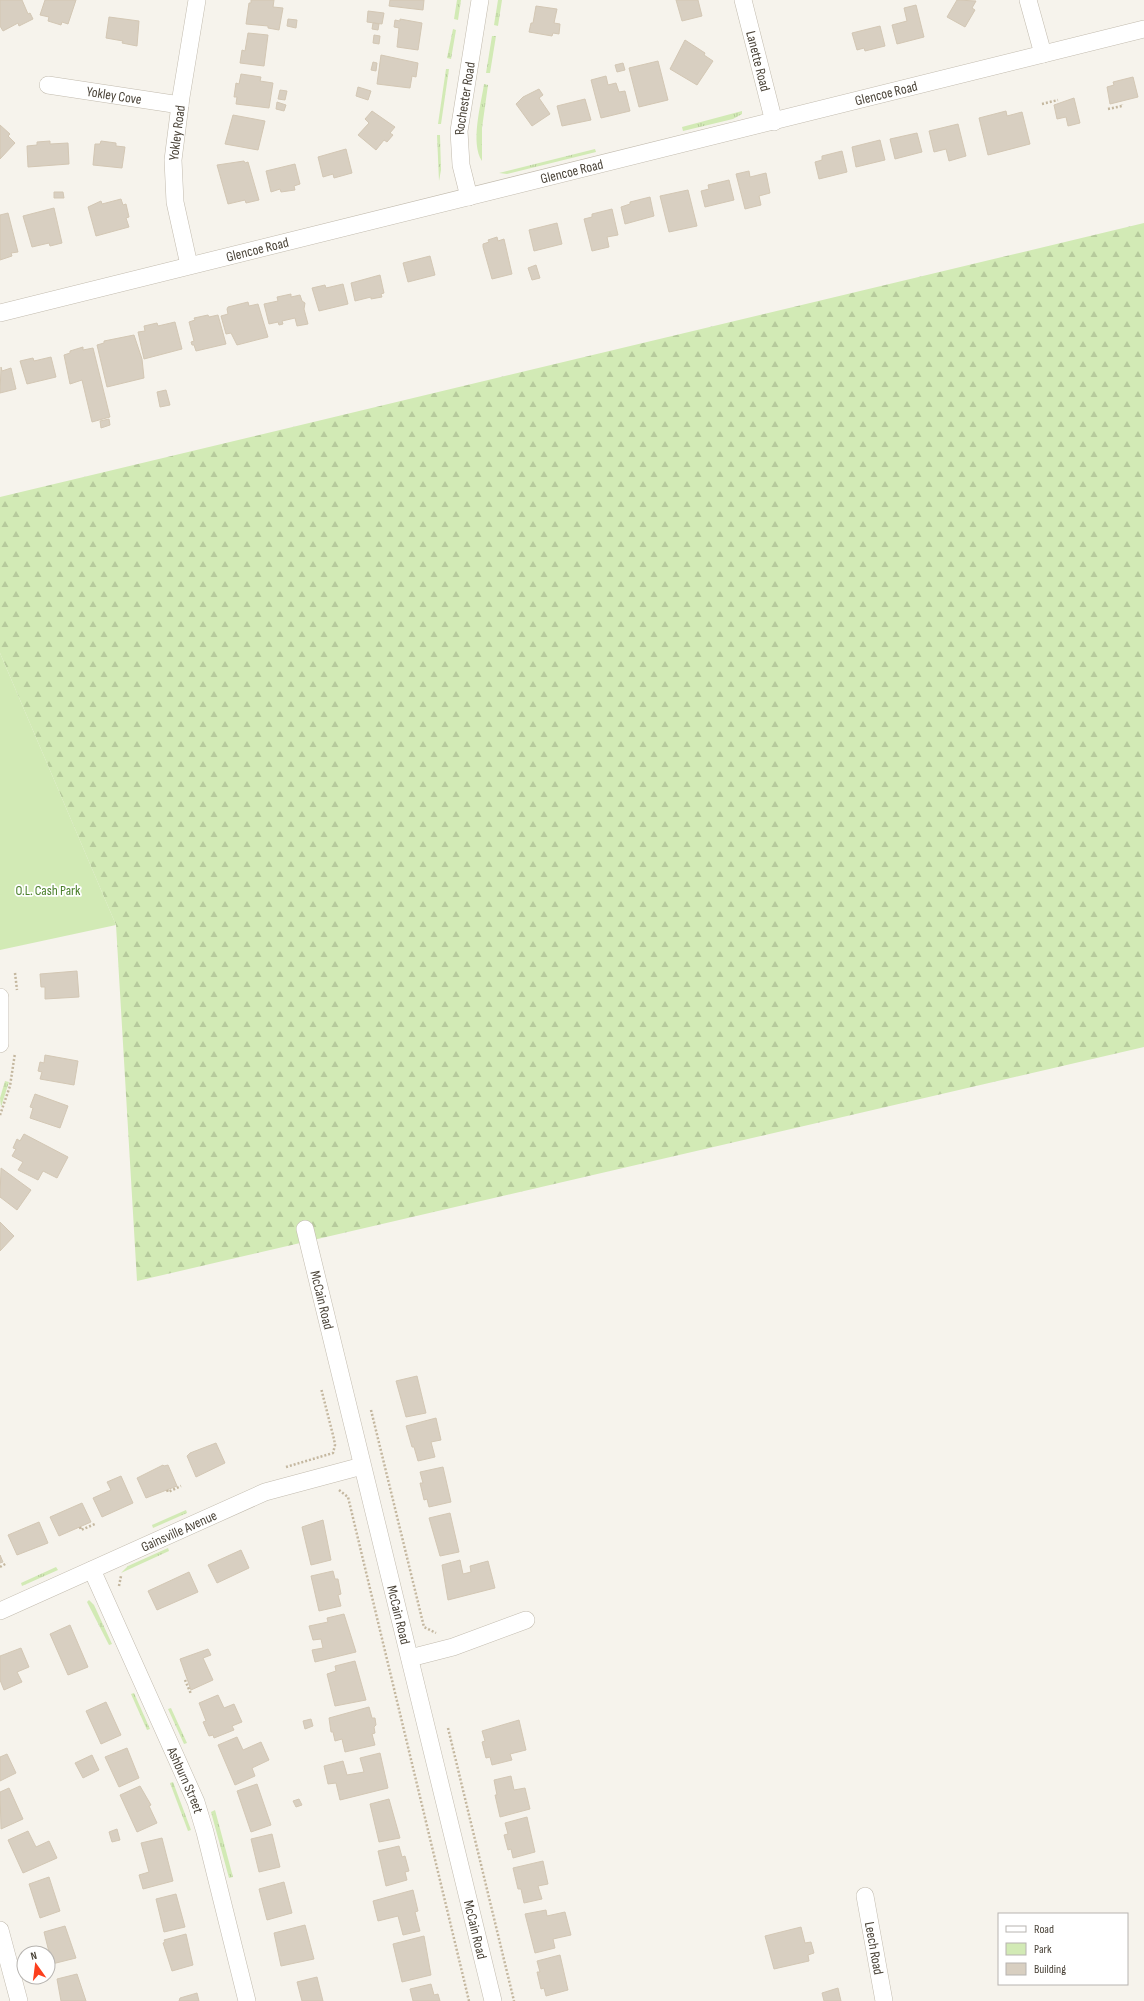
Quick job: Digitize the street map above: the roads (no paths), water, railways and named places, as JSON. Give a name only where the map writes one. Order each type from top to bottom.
[{"type":"street","name":"Yokley Road","points":[[189,265],[178,220],[173,188],[173,160],[180,104],[197,0]]},
{"type":"street","name":"Rochester Road","points":[[469,196],[462,165],[458,131],[480,0]]},
{"type":"street","name":"Lanette Road","points":[[743,0],[774,122]]},
{"type":"street","points":[[1028,0],[1042,54]]},
{"type":"street","name":"Glencoe Road","points":[[0,313],[1144,29]]},
{"type":"street","name":"Yokley Cove","points":[[48,85],[180,104]]},
{"type":"street","points":[[0,997],[0,1044]]},
{"type":"street","name":"McCain Road","points":[[305,1229],[493,2001]]},
{"type":"street","name":"Gainsville Avenue","points":[[0,1611],[265,1492],[362,1466]]},
{"type":"street","name":"Ashburn Street","points":[[92,1570],[196,1802],[205,1832],[247,2001]]},
{"type":"street","points":[[410,1658],[453,1647],[526,1620]]},
{"type":"street","name":"Leech Road","points":[[865,1896],[884,2001]]},
{"type":"street","points":[[0,1930],[19,2001]]},
{"type":"park label","name":"O.L. Cash Park","points":[[48,890]]}]
